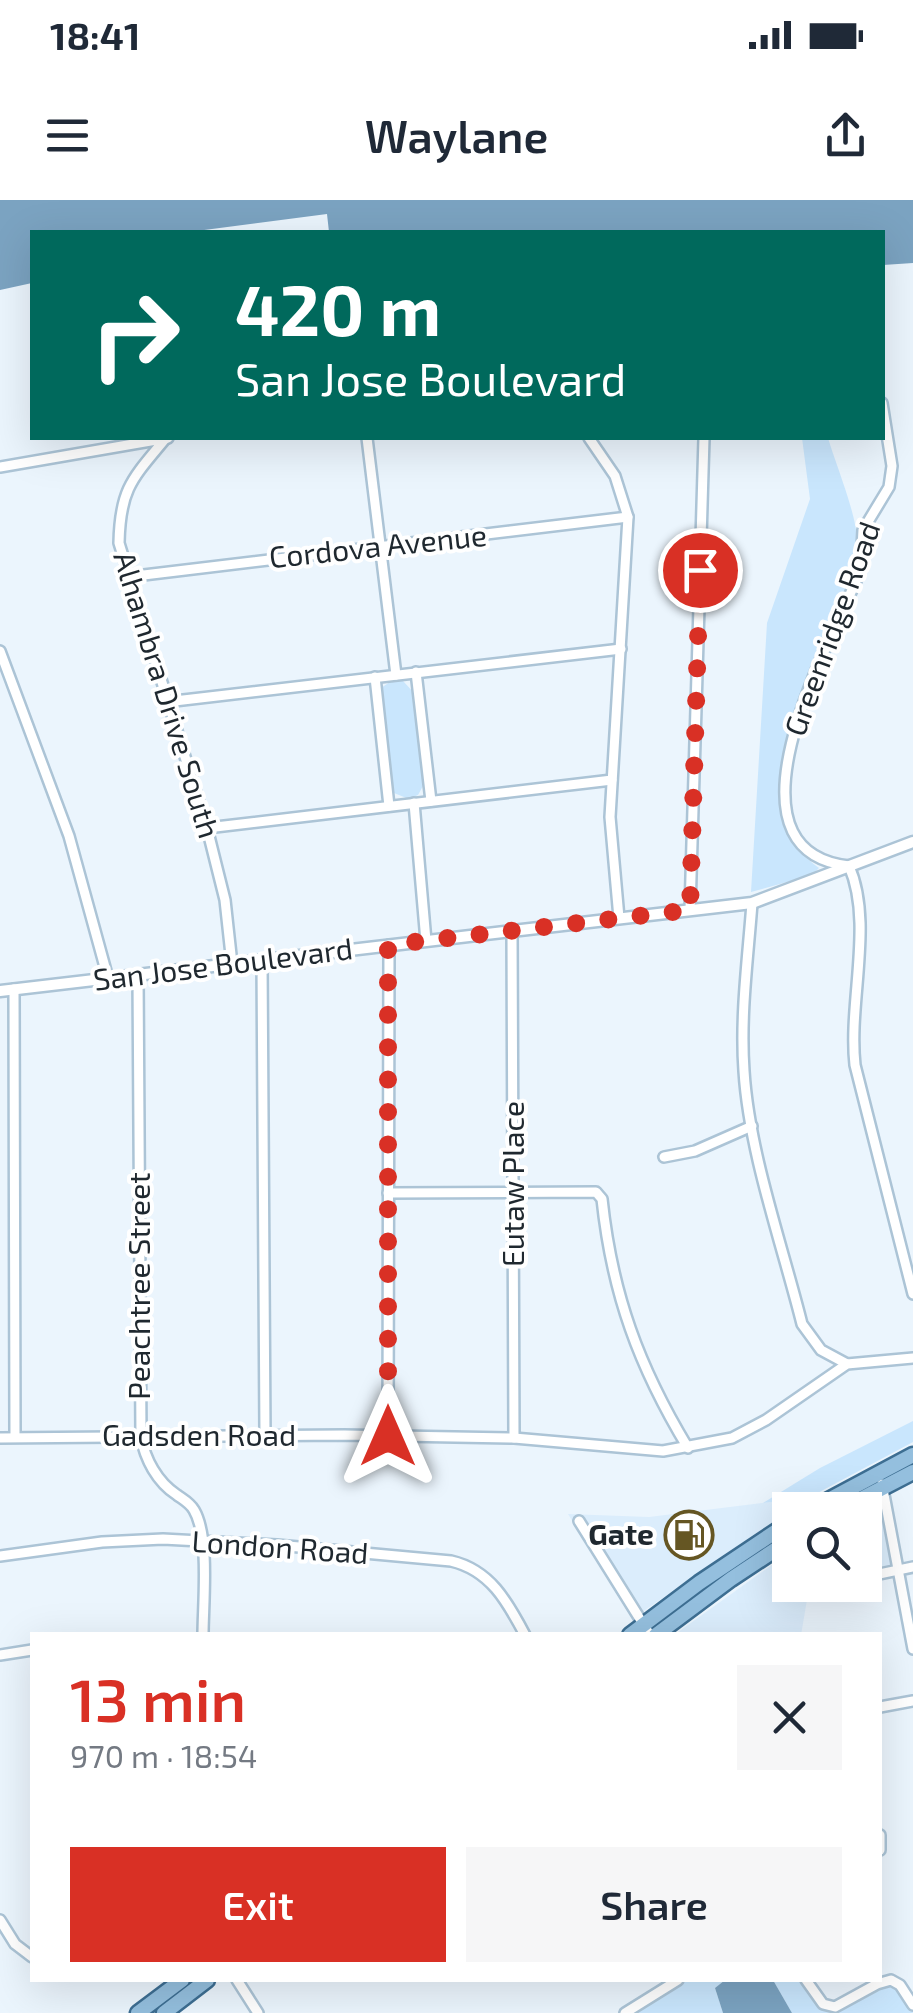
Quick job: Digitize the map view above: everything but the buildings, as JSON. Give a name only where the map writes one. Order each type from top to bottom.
[{"type":"main road","points":[[864,1492],[913,1455]]},
{"type":"main road","points":[[852,1492],[913,1472]]},
{"type":"main road","points":[[650,1631],[772,1536]]},
{"type":"main road","points":[[718,1579],[772,1550]]},
{"type":"main road","points":[[138,2013],[179,1982]]},
{"type":"main road","points":[[164,2013],[204,1982]]},
{"type":"street","name":"Greenridge Road","points":[[849,866],[817,858],[796,836],[785,806],[786,770],[803,707],[856,581],[863,530],[889,487],[892,466],[885,423]]},
{"type":"street","points":[[0,467],[154,440]]},
{"type":"street","name":"Alhambra Drive South","points":[[166,440],[139,467],[125,496],[119,544],[207,828],[225,900],[232,964]]},
{"type":"street","points":[[367,440],[396,675]]},
{"type":"street","points":[[591,440],[615,476],[628,517],[612,780],[611,848],[619,918]]},
{"type":"street","points":[[690,910],[704,440]]},
{"type":"street","name":"Cordova Avenue","points":[[127,578],[628,517]]},
{"type":"street","points":[[166,702],[621,649]]},
{"type":"street","points":[[0,651],[69,836],[108,978]]},
{"type":"street","points":[[416,672],[431,801]]},
{"type":"street","points":[[375,677],[390,806]]},
{"type":"street","points":[[207,828],[612,780]]},
{"type":"street","points":[[414,803],[426,941]]},
{"type":"street","name":"San Jose Boulevard","points":[[0,991],[752,902],[913,842]]},
{"type":"street","points":[[849,866],[856,884],[859,912],[852,1026],[855,1064],[913,1294]]},
{"type":"street","points":[[752,902],[742,1024],[752,1126],[802,1324],[821,1350],[847,1364]]},
{"type":"street","name":"Eutaw Place","points":[[512,931],[514,1438]]},
{"type":"street","points":[[388,945],[388,1436]]},
{"type":"street","points":[[262,960],[265,1435]]},
{"type":"street","name":"Peachtree Street","points":[[138,975],[141,1437],[146,1456],[162,1482],[192,1507],[202,1541],[203,1632]]},
{"type":"street","points":[[14,989],[15,1438]]},
{"type":"street","points":[[664,1158],[695,1151],[752,1126]]},
{"type":"street","points":[[388,1192],[596,1192],[602,1199],[613,1278],[627,1325],[646,1374],[688,1448]]},
{"type":"street","name":"Gadsden Road","points":[[0,1438],[388,1436],[514,1438],[595,1443],[635,1450],[688,1448],[732,1438],[766,1420],[847,1364],[913,1358]]},
{"type":"street","points":[[880,1480],[913,1649]]},
{"type":"street","points":[[579,1520],[650,1631]]},
{"type":"street","name":"London Road","points":[[0,1556],[102,1542],[202,1541],[464,1564],[496,1586],[520,1632]]},
{"type":"street","points":[[882,1574],[913,1567]]},
{"type":"street","points":[[0,1655],[30,1650]]},
{"type":"street","points":[[882,1708],[913,1701]]},
{"type":"street","points":[[0,1920],[15,1944],[30,1955]]},
{"type":"street","points":[[807,1982],[823,2004],[835,2007],[892,1980],[913,2005]]},
{"type":"street","points":[[238,1982],[258,2013]]},
{"type":"street","points":[[626,2013],[675,1982]]},
{"type":"shaded area","points":[[0,200],[913,200],[913,263],[885,265],[885,230],[329,230],[327,214],[204,230],[30,230],[30,283],[0,290]]},
{"type":"shaded area","points":[[802,440],[829,440],[854,518],[857,550],[848,583],[796,706],[780,778],[782,811],[794,842],[819,868],[812,875],[751,892],[767,623],[810,499]]},
{"type":"shaded area","points":[[393,680],[403,681],[415,694],[423,786],[418,795],[409,799],[394,793],[381,688]]},
{"type":"shaded area","points":[[913,1421],[913,1442],[819,1492],[781,1492]]},
{"type":"shaded area","points":[[772,1502],[772,1523],[632,1619],[568,1514],[649,1517]]},
{"type":"shaded area","points":[[882,1505],[896,1569],[882,1572]]},
{"type":"shaded area","points":[[772,1565],[772,1602],[807,1602],[802,1632],[678,1632]]},
{"type":"shaded area","points":[[684,1982],[722,1982],[715,1988],[723,2013],[635,2013]]},
{"type":"shaded area","points":[[722,1982],[774,1982],[792,2013],[723,2013],[715,1988]]},
{"type":"shaded area","points":[[774,1982],[804,1982],[820,2005],[837,2011],[887,1983],[899,1989],[913,2013],[792,2013]]},
{"type":"place","name":"Gate","points":[[689,1535]]},
{"type":"route","points":[[388,1436],[388,945],[690,910],[700,570]]}]
